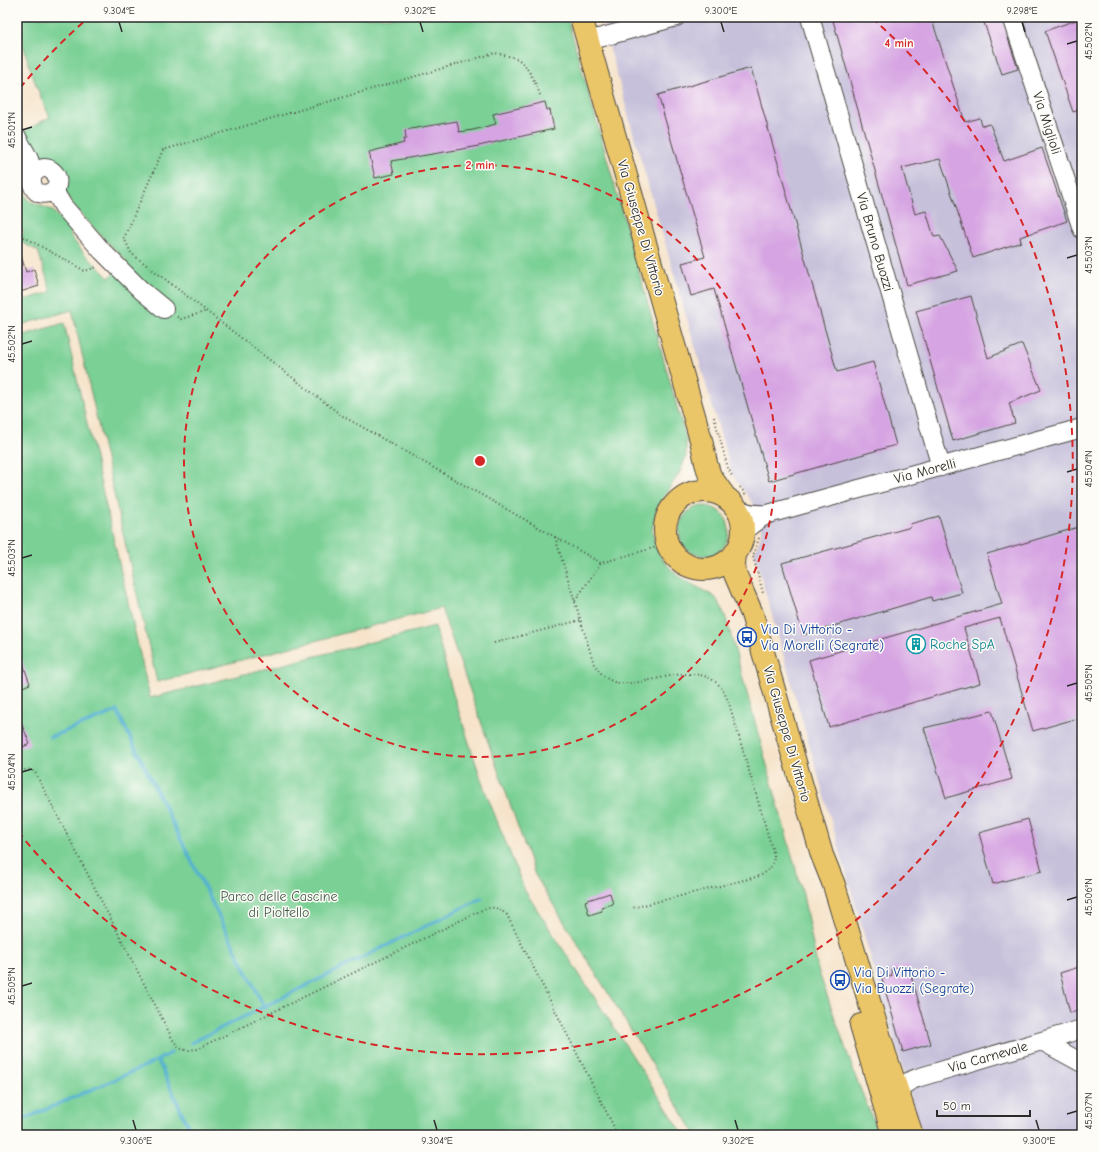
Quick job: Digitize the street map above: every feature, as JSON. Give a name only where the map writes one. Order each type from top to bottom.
[{"type":"main road","name":"Via Giuseppe Di Vittorio","points":[[581,17],[710,476],[733,492]]},
{"type":"main road","name":"Via Giuseppe Di Vittorio","points":[[681,499],[690,488],[696,474],[700,460],[701,440]]},
{"type":"main road","points":[[695,492],[733,492],[741,518],[742,534],[740,544],[735,554],[723,564],[713,568],[703,569],[682,563],[674,556],[667,544],[665,531],[666,521],[670,511],[681,499],[695,492]]},
{"type":"main road","name":"Via Giuseppe Di Vittorio","points":[[735,554],[735,574],[752,614],[822,855],[836,892],[885,1054],[912,1135]]},
{"type":"main road","name":"Via Giuseppe Di Vittorio","points":[[703,569],[723,581],[734,591],[752,614]]},
{"type":"main road","name":"Via Giuseppe Di Vittorio","points":[[822,855],[840,947],[870,1058],[894,1135]]},
{"type":"street","points":[[588,42],[676,17]]},
{"type":"street","name":"Via Bruno Buozzi","points":[[810,17],[941,467]]},
{"type":"street","name":"Via Miglioli","points":[[1012,17],[1082,229]]},
{"type":"street","points":[[17,137],[28,158],[37,165],[39,173],[31,181],[33,188],[39,193],[50,190],[56,194],[63,206],[102,251],[141,290],[164,309]]},
{"type":"street","name":"Via Morelli","points":[[742,534],[761,516],[1082,428]]},
{"type":"street","points":[[733,492],[742,512],[761,516]]},
{"type":"street","name":"Via Carnevale","points":[[897,1090],[917,1078],[1082,1029]]},
{"type":"street","points":[[1042,1041],[1082,1063]]},
{"type":"street","points":[[897,1090],[894,1100],[896,1117],[902,1135]]},
{"type":"path","points":[[540,95],[534,79],[520,60],[495,52],[163,150],[124,238],[131,253],[341,416],[601,563]]},
{"type":"path","points":[[17,234],[85,271],[114,263]]},
{"type":"path","points":[[164,309],[181,319],[207,311]]},
{"type":"path","points":[[712,412],[728,468],[733,492],[754,505],[761,516],[760,537],[753,556],[764,595]]},
{"type":"path","points":[[555,536],[594,664],[603,675],[613,682],[621,683],[635,682],[684,673],[694,674],[713,680],[722,688],[728,700],[774,855],[773,864],[760,876],[632,908]]},
{"type":"path","points":[[575,602],[601,563],[667,544]]},
{"type":"path","points":[[494,643],[581,620]]},
{"type":"path","points":[[17,772],[31,770],[36,775],[178,1047],[186,1050],[197,1049],[482,910],[498,908],[507,915],[618,1135]]},
{"type":"shaded area","points":[[601,17],[1082,17],[1082,1135],[923,1135],[915,1112],[754,553],[761,535],[761,527],[754,505],[732,474]]},
{"type":"green space","points":[[17,17],[567,17],[686,439],[686,456],[680,472],[656,511],[652,531],[656,547],[662,559],[671,569],[681,578],[715,597],[722,608],[803,895],[818,970],[856,1078],[879,1135],[696,1135],[535,875],[441,608],[157,682],[72,310],[17,326],[17,302],[51,292],[38,251],[19,241],[24,231],[17,227],[17,161],[24,173],[24,192],[27,198],[32,202],[52,210],[69,229],[71,237],[83,252],[109,278],[126,260],[102,237],[72,204],[66,194],[65,186],[44,160],[31,147],[23,132],[50,117],[33,77],[21,36],[17,37]]},
{"type":"green space","name":"Parco delle Cascine di Pioltello","points":[[64,323],[150,698],[435,626],[453,694],[484,788],[525,891],[684,1135],[17,1135],[17,337]]},
{"type":"green space","points":[[699,506],[709,506],[722,513],[729,526],[729,536],[722,549],[709,556],[699,556],[690,552],[683,545],[679,536],[679,526],[683,517],[690,510]]},
{"type":"building","points":[[832,17],[931,17],[965,122],[980,118],[982,126],[990,124],[1004,161],[1042,148],[1067,221],[1020,237],[1021,242],[973,258],[940,159],[902,168],[915,214],[926,211],[934,237],[940,236],[958,271],[907,285]]},
{"type":"building","points":[[982,17],[1001,17],[1018,69],[1002,74]]},
{"type":"building","points":[[1082,18],[1082,109],[1073,112],[1045,31]]},
{"type":"building","points":[[751,68],[837,372],[873,362],[896,445],[769,481],[714,289],[691,296],[682,263],[705,257],[658,95]]},
{"type":"building","points":[[545,102],[547,110],[550,110],[554,129],[474,147],[391,161],[394,174],[375,178],[369,152],[404,143],[403,139],[406,139],[405,130],[457,121],[459,132],[473,130],[496,124],[493,114]]},
{"type":"building","points":[[19,249],[26,272],[34,269],[39,286],[17,293],[17,250]]},
{"type":"building","points":[[971,296],[988,358],[1022,344],[1041,390],[1009,403],[1015,423],[953,441],[916,311]]},
{"type":"building","name":"Roche SpA","points":[[939,516],[962,593],[932,601],[931,597],[803,635],[782,563],[911,527],[910,524]]},
{"type":"building","name":"Roche SpA","points":[[1082,526],[1082,717],[1033,731],[1000,618],[964,628],[980,683],[829,727],[809,660],[1002,604],[987,554]]},
{"type":"building","points":[[17,652],[19,652],[30,684],[17,689]]},
{"type":"building","points":[[992,711],[1012,779],[946,798],[924,728]]},
{"type":"building","points":[[17,713],[30,744],[17,749]]},
{"type":"building","points":[[1028,819],[1042,871],[993,884],[979,833]]},
{"type":"building","points":[[610,893],[613,904],[601,907],[602,911],[589,915],[585,901]]},
{"type":"building","points":[[908,965],[931,1044],[903,1052],[882,979],[892,976],[891,969]]},
{"type":"building","points":[[1079,967],[1082,978],[1082,1010],[1070,1013],[1060,973]]},
{"type":"waterway","points":[[50,737],[117,711],[264,1007]]},
{"type":"waterway","points":[[191,1043],[482,898]]},
{"type":"waterway","points":[[17,1122],[150,1064],[171,1053]]},
{"type":"waterway","points":[[158,1060],[192,1135]]},
{"type":"place","name":"Via Di Vittorio - Via Morelli (Segrate)","points":[[747,637]]},
{"type":"place","name":"Roche SpA","points":[[916,644]]},
{"type":"place","name":"Via Di Vittorio - Via Buozzi (Segrate)","points":[[840,980]]}]
